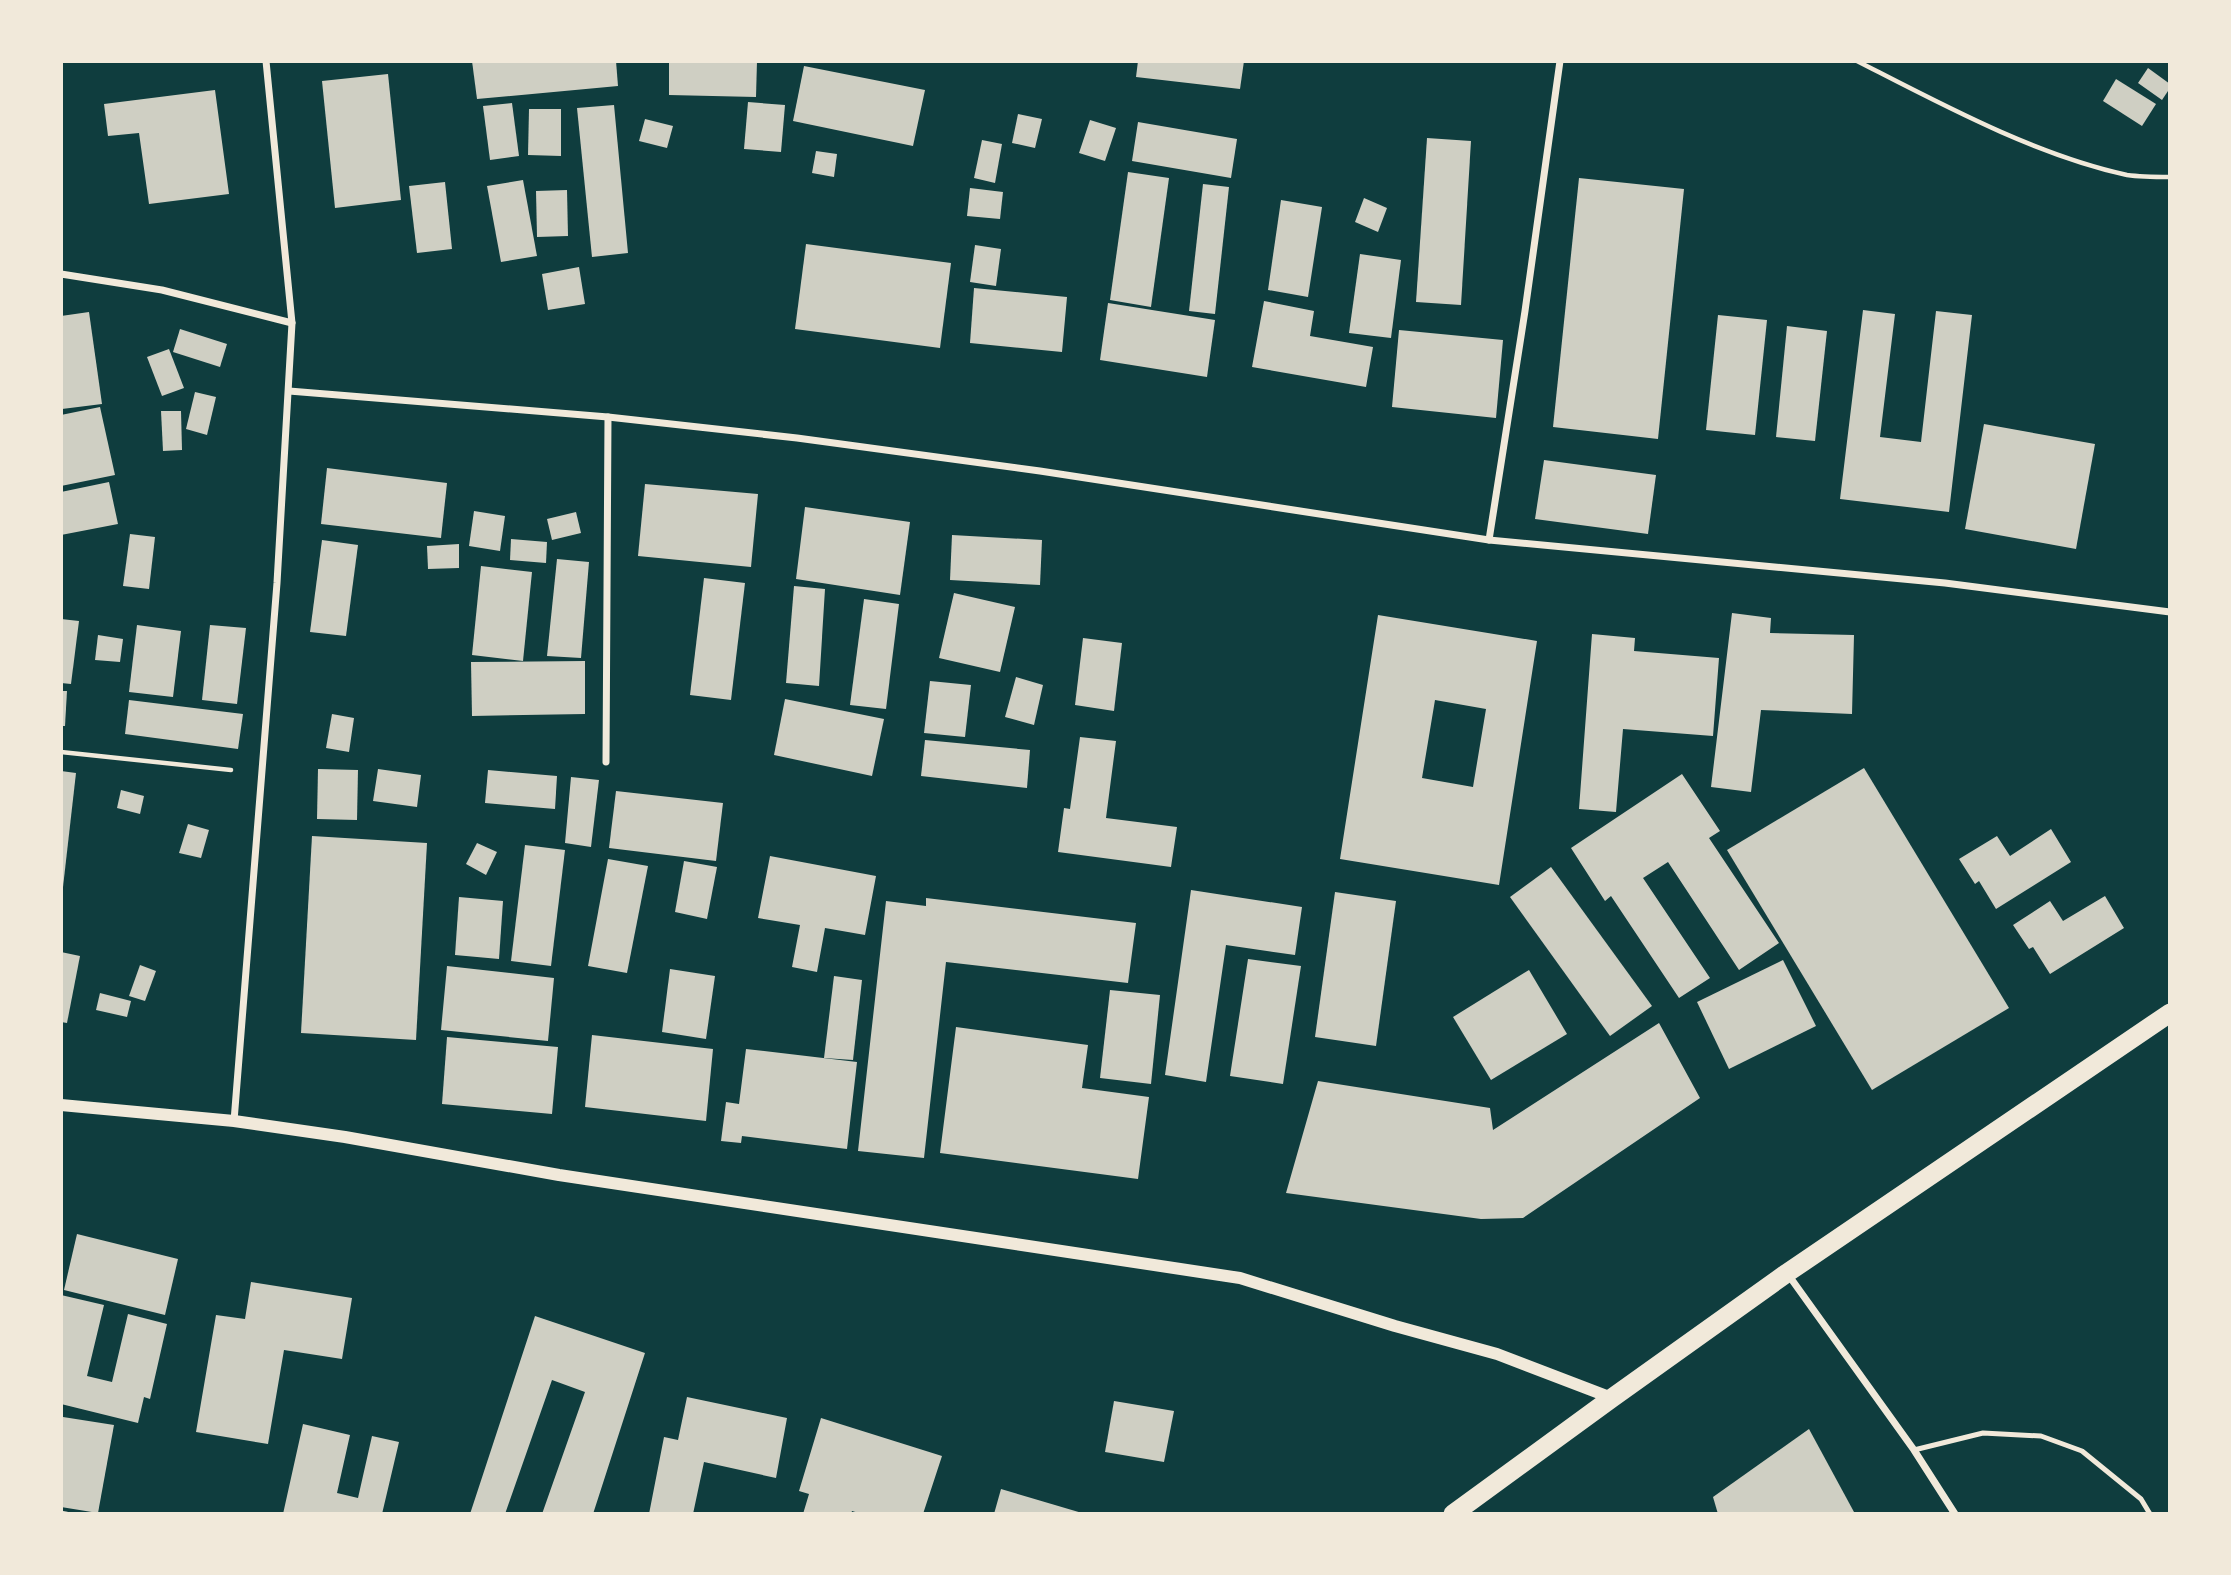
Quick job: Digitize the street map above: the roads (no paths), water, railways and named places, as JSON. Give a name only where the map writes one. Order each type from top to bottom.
[{"type":"highway","points":[[1453,1514],[1787,1273],[2170,1013]]},
{"type":"street","points":[[234,1121],[277,583],[292,323],[266,61]]},
{"type":"street","points":[[1489,540],[1525,312],[1560,61]]},
{"type":"street","points":[[61,274],[162,290],[292,323]]},
{"type":"street","points":[[289,391],[608,417],[797,438],[1026,469],[1489,540],[1945,583],[2170,612]]},
{"type":"street","points":[[606,762],[608,417]]},
{"type":"street","points":[[61,1105],[234,1121],[345,1137],[559,1175],[1240,1278],[1497,1354],[1612,1398]]},
{"type":"street","points":[[1787,1273],[1914,1450],[1955,1514]]},
{"type":"lane","points":[[1914,1450],[1983,1433],[2041,1436],[2082,1451],[2141,1499],[2150,1514]]}]
